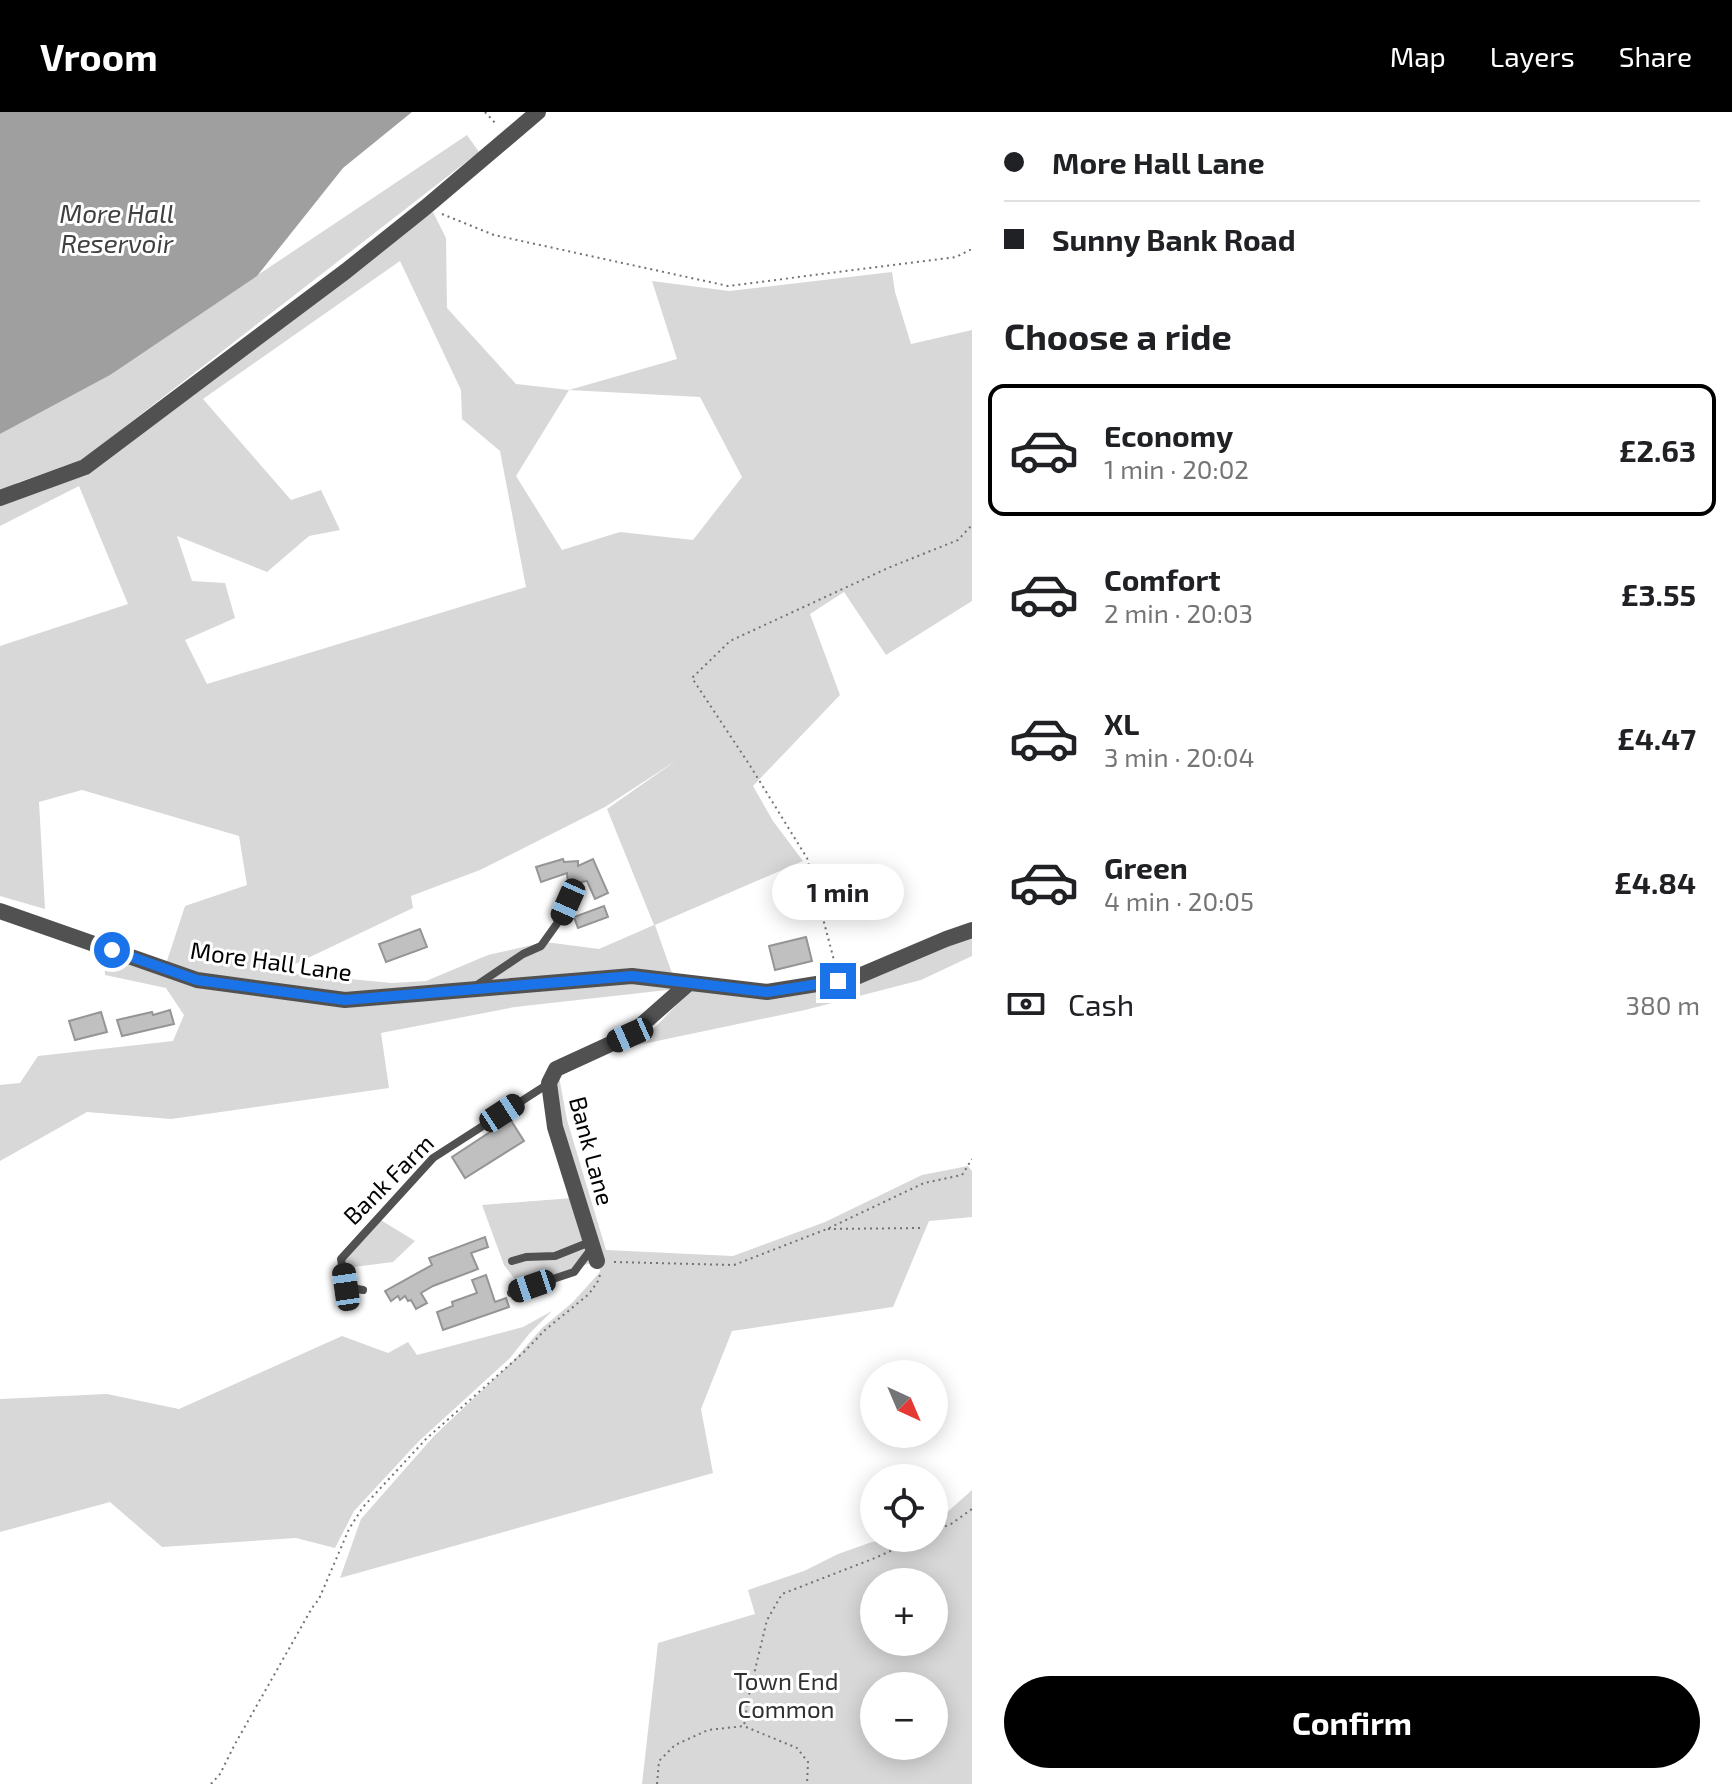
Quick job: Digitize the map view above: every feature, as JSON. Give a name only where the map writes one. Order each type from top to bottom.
[{"type":"street","points":[[0,498],[85,467],[346,271],[538,112]]},
{"type":"street","name":"More Hall Lane","points":[[0,911],[197,980],[345,1000],[632,976],[767,992],[854,978],[972,930]]},
{"type":"street","name":"Bank Lane","points":[[594,1250],[555,1127],[549,1083],[556,1069],[630,1035],[689,983]]},
{"type":"lane","points":[[469,990],[523,954],[541,946],[561,918],[568,902]]},
{"type":"lane","name":"Bank Farm","points":[[363,1290],[346,1287],[341,1259],[433,1158],[549,1083]]},
{"type":"lane","points":[[512,1261],[594,1250]]},
{"type":"lane","points":[[511,1293],[574,1272],[594,1250]]},
{"type":"path","points":[[485,112],[508,138]]},
{"type":"path","points":[[431,203],[442,214],[494,235],[728,286],[956,257],[972,249]]},
{"type":"path","points":[[838,981],[807,858],[692,678],[730,641],[888,568],[958,540],[972,525]]},
{"type":"path","points":[[211,1784],[220,1774],[319,1599],[356,1515],[426,1439],[589,1294],[600,1275],[594,1250],[734,1265],[827,1229],[924,1183],[962,1175],[972,1159]]},
{"type":"path","points":[[827,1229],[922,1228]]},
{"type":"path","points":[[948,1525],[972,1509]]},
{"type":"path","points":[[744,1726],[767,1620],[782,1594],[885,1552]]},
{"type":"path","points":[[657,1784],[659,1761],[675,1745],[708,1730],[744,1726],[797,1748],[808,1762],[807,1784]]},
{"type":"green space","points":[[467,135],[479,152],[82,460],[16,483],[42,487],[88,472],[433,212],[446,238],[447,308],[516,384],[569,390],[677,359],[652,281],[729,291],[892,272],[911,344],[972,330],[972,601],[886,655],[844,592],[810,614],[840,695],[753,786],[773,821],[803,861],[655,925],[673,976],[345,996],[198,976],[166,964],[185,906],[247,885],[239,836],[82,790],[39,802],[45,909],[0,896],[0,646],[128,604],[79,486],[0,526],[0,434],[110,374]],"holes":[[[400,261],[461,390],[462,419],[500,451],[526,587],[207,684],[185,640],[235,618],[225,583],[192,581],[177,536],[267,572],[309,536],[340,530],[321,490],[291,500],[203,399]],[[569,390],[700,397],[742,477],[693,540],[620,532],[562,550],[516,476]],[[677,760],[607,809],[654,925],[599,949],[545,942],[488,955],[426,981],[392,983],[297,974],[291,966],[413,908],[411,896],[480,870],[605,807]]]},
{"type":"green space","points":[[972,937],[972,956],[921,980],[805,1010],[638,1045],[692,989],[769,997]]},
{"type":"green space","points":[[104,953],[345,1005],[634,982],[676,989],[515,1007],[381,1033],[389,1088],[171,1119],[87,1112],[0,1161],[0,1085],[20,1083],[38,1056],[173,1041],[184,1015],[166,988],[105,975]]},
{"type":"green space","points":[[558,1071],[567,1120],[606,1250],[733,1256],[825,1222],[922,1175],[968,1166],[972,1171],[972,1217],[929,1221],[893,1307],[732,1331],[701,1409],[713,1473],[340,1578],[361,1519],[434,1436],[600,1272],[551,1086]]},
{"type":"green space","points":[[573,1198],[594,1262],[520,1286],[504,1265],[482,1205]]},
{"type":"green space","points":[[379,1219],[415,1241],[393,1262],[338,1269]]},
{"type":"green space","points":[[552,1311],[510,1358],[419,1441],[354,1511],[335,1548],[296,1538],[162,1547],[110,1502],[0,1532],[0,1399],[107,1394],[179,1409],[342,1336],[388,1353],[408,1342],[417,1355],[523,1327]]},
{"type":"green space","name":"Town End Common","points":[[972,1490],[972,1784],[642,1784],[658,1643],[755,1614],[748,1590],[804,1571],[860,1546],[860,1552],[948,1552],[948,1511]]},
{"type":"water","name":"More Hall Reservoir","points":[[0,112],[412,112],[343,168],[257,276],[110,375],[0,434]]},
{"type":"building","points":[[563,859],[564,862],[578,861],[578,866],[593,859],[608,893],[595,899],[587,881],[568,884],[567,873],[541,882],[536,867]]},
{"type":"building","points":[[604,906],[608,917],[578,928],[574,917]]},
{"type":"building","points":[[420,929],[427,947],[386,962],[379,944]]},
{"type":"building","points":[[806,937],[812,961],[775,970],[769,946]]},
{"type":"building","points":[[170,1010],[174,1024],[122,1036],[117,1020]]},
{"type":"building","points":[[101,1012],[107,1032],[75,1040],[69,1021]]},
{"type":"building","points":[[510,1119],[524,1141],[465,1178],[452,1157]]},
{"type":"building","points":[[485,1237],[488,1247],[471,1253],[478,1269],[421,1293],[427,1303],[416,1309],[405,1296],[391,1301],[385,1291],[432,1265],[429,1258]]},
{"type":"building","points":[[486,1275],[495,1302],[506,1298],[509,1307],[443,1330],[437,1312],[453,1306],[452,1302],[477,1293],[472,1280]]},
{"type":"route","points":[[112,950],[197,980],[345,1000],[632,976],[767,992],[838,981]]}]
